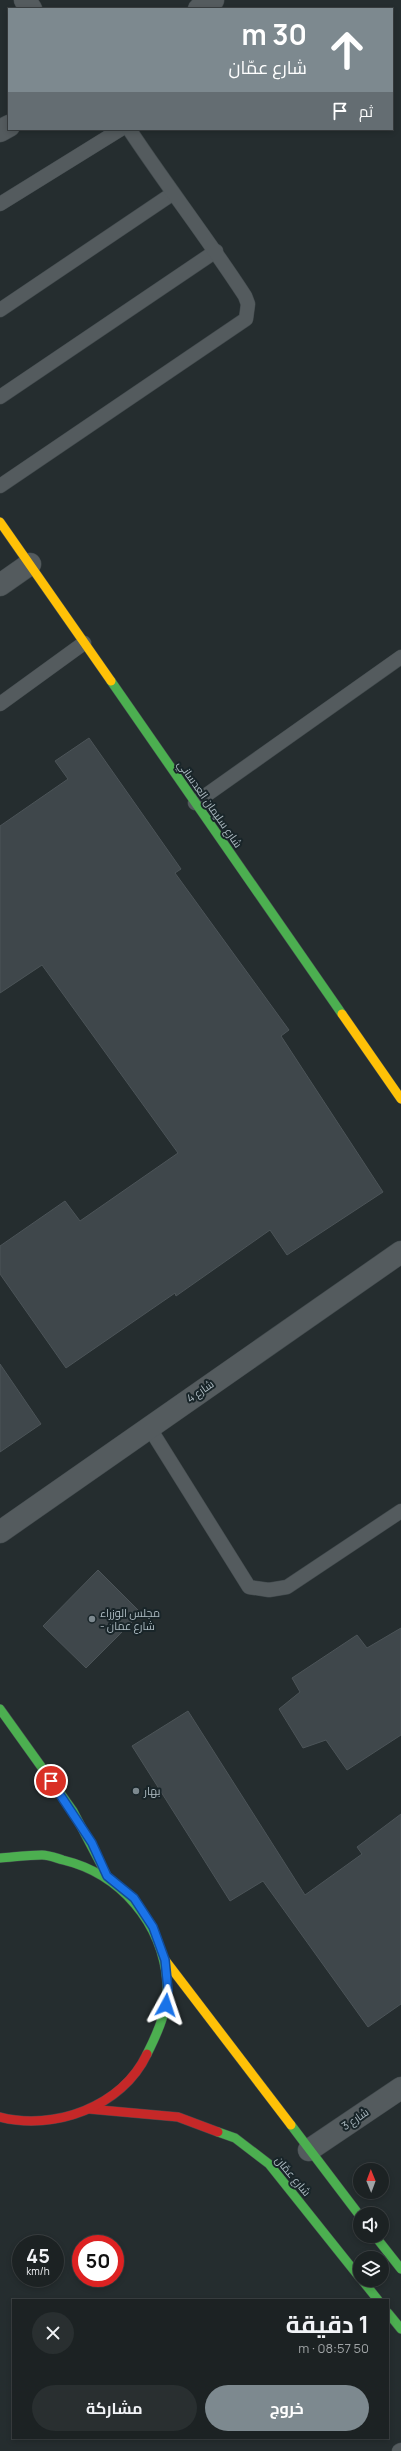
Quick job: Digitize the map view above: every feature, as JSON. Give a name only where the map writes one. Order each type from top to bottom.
[{"type":"main road","name":"شارع سليمان العدساني","points":[[0,522],[401,1099]]},
{"type":"main road","points":[[0,1709],[73,1811],[107,1876]]},
{"type":"main road","points":[[0,1858],[18,1854],[49,1854],[80,1862],[107,1876],[134,1898],[153,1927],[165,1960],[168,1990],[165,2012],[153,2048],[136,2073],[115,2094],[89,2109],[61,2118],[32,2122],[0,2117]]},
{"type":"main road","points":[[165,1960],[353,2207]]},
{"type":"main road","name":"شارع عمّان","points":[[89,2109],[178,2117],[235,2138],[269,2164],[353,2269]]},
{"type":"main road","points":[[381,2243],[401,2269]]},
{"type":"main road","name":"شارع عمّان","points":[[367,2287],[377,2299]]},
{"type":"main road","points":[[389,2314],[401,2329]]},
{"type":"street","points":[[201,8],[213,0]]},
{"type":"street","points":[[0,585],[30,564]]},
{"type":"street","name":"شارع 4","points":[[0,1532],[401,1252]]},
{"type":"street","name":"شارع 3","points":[[309,2150],[401,2088]]},
{"type":"lane","points":[[0,204],[119,130]]},
{"type":"lane","points":[[0,486],[246,319],[248,304],[245,296],[216,251],[172,194],[130,130]]},
{"type":"lane","points":[[0,310],[172,194]]},
{"type":"lane","points":[[0,396],[216,251]]},
{"type":"lane","points":[[0,704],[84,643]]},
{"type":"lane","points":[[195,803],[401,657]]},
{"type":"lane","points":[[149,1427],[249,1587],[269,1590],[287,1587],[401,1511]]},
{"type":"building","points":[[89,738],[181,869],[175,873],[289,1030],[281,1036],[383,1192],[287,1255],[270,1230],[176,1296],[175,1293],[66,1368],[0,1274],[0,1246],[65,1201],[80,1221],[178,1153],[42,965],[0,993],[0,826],[68,779],[55,761]]},
{"type":"building","points":[[0,1364],[41,1424],[0,1452]]},
{"type":"building","name":"مجلس الوزراء - شارع عمان","points":[[98,1570],[141,1613],[86,1668],[43,1626]]},
{"type":"building","points":[[401,1628],[401,1735],[347,1770],[326,1740],[303,1748],[279,1709],[300,1692],[292,1678],[357,1635],[367,1648]]},
{"type":"building","points":[[188,1711],[305,1895],[362,1854],[357,1847],[401,1814],[401,2004],[368,2027],[263,1881],[230,1901],[132,1746]]},
{"type":"traffic: fast","points":[[111,681],[342,1014]]},
{"type":"traffic: fast","points":[[0,1709],[73,1811],[107,1876]]},
{"type":"traffic: fast","points":[[0,1858],[45,1855],[84,1867],[103,1877],[120,1889],[135,1904],[147,1921],[157,1940],[163,1960],[167,1982],[166,2001],[162,2020],[147,2054]]},
{"type":"traffic: fast","points":[[291,2125],[353,2207]]},
{"type":"traffic: fast","points":[[218,2132],[235,2138],[269,2164],[353,2269]]},
{"type":"traffic: fast","points":[[381,2243],[401,2269]]},
{"type":"traffic: fast","points":[[368,2287],[377,2299]]},
{"type":"traffic: fast","points":[[389,2314],[401,2329]]},
{"type":"traffic: slow","points":[[0,522],[111,681]]},
{"type":"traffic: slow","points":[[342,1014],[401,1099]]},
{"type":"traffic: slow","points":[[165,1960],[291,2125]]},
{"type":"traffic: jam","points":[[0,2117],[42,2121],[64,2117],[84,2111],[104,2101],[121,2088],[136,2072],[147,2054]]},
{"type":"traffic: jam","points":[[89,2109],[178,2117],[218,2132]]},
{"type":"place","name":"مجلس الوزراء - شارع عمان","points":[[92,1619]]},
{"type":"place","name":"بهار","points":[[136,1791]]},
{"type":"route","points":[[51,1781],[73,1811],[92,1843],[107,1876],[134,1898],[153,1927],[165,1960],[168,1990],[166,2005]]}]
